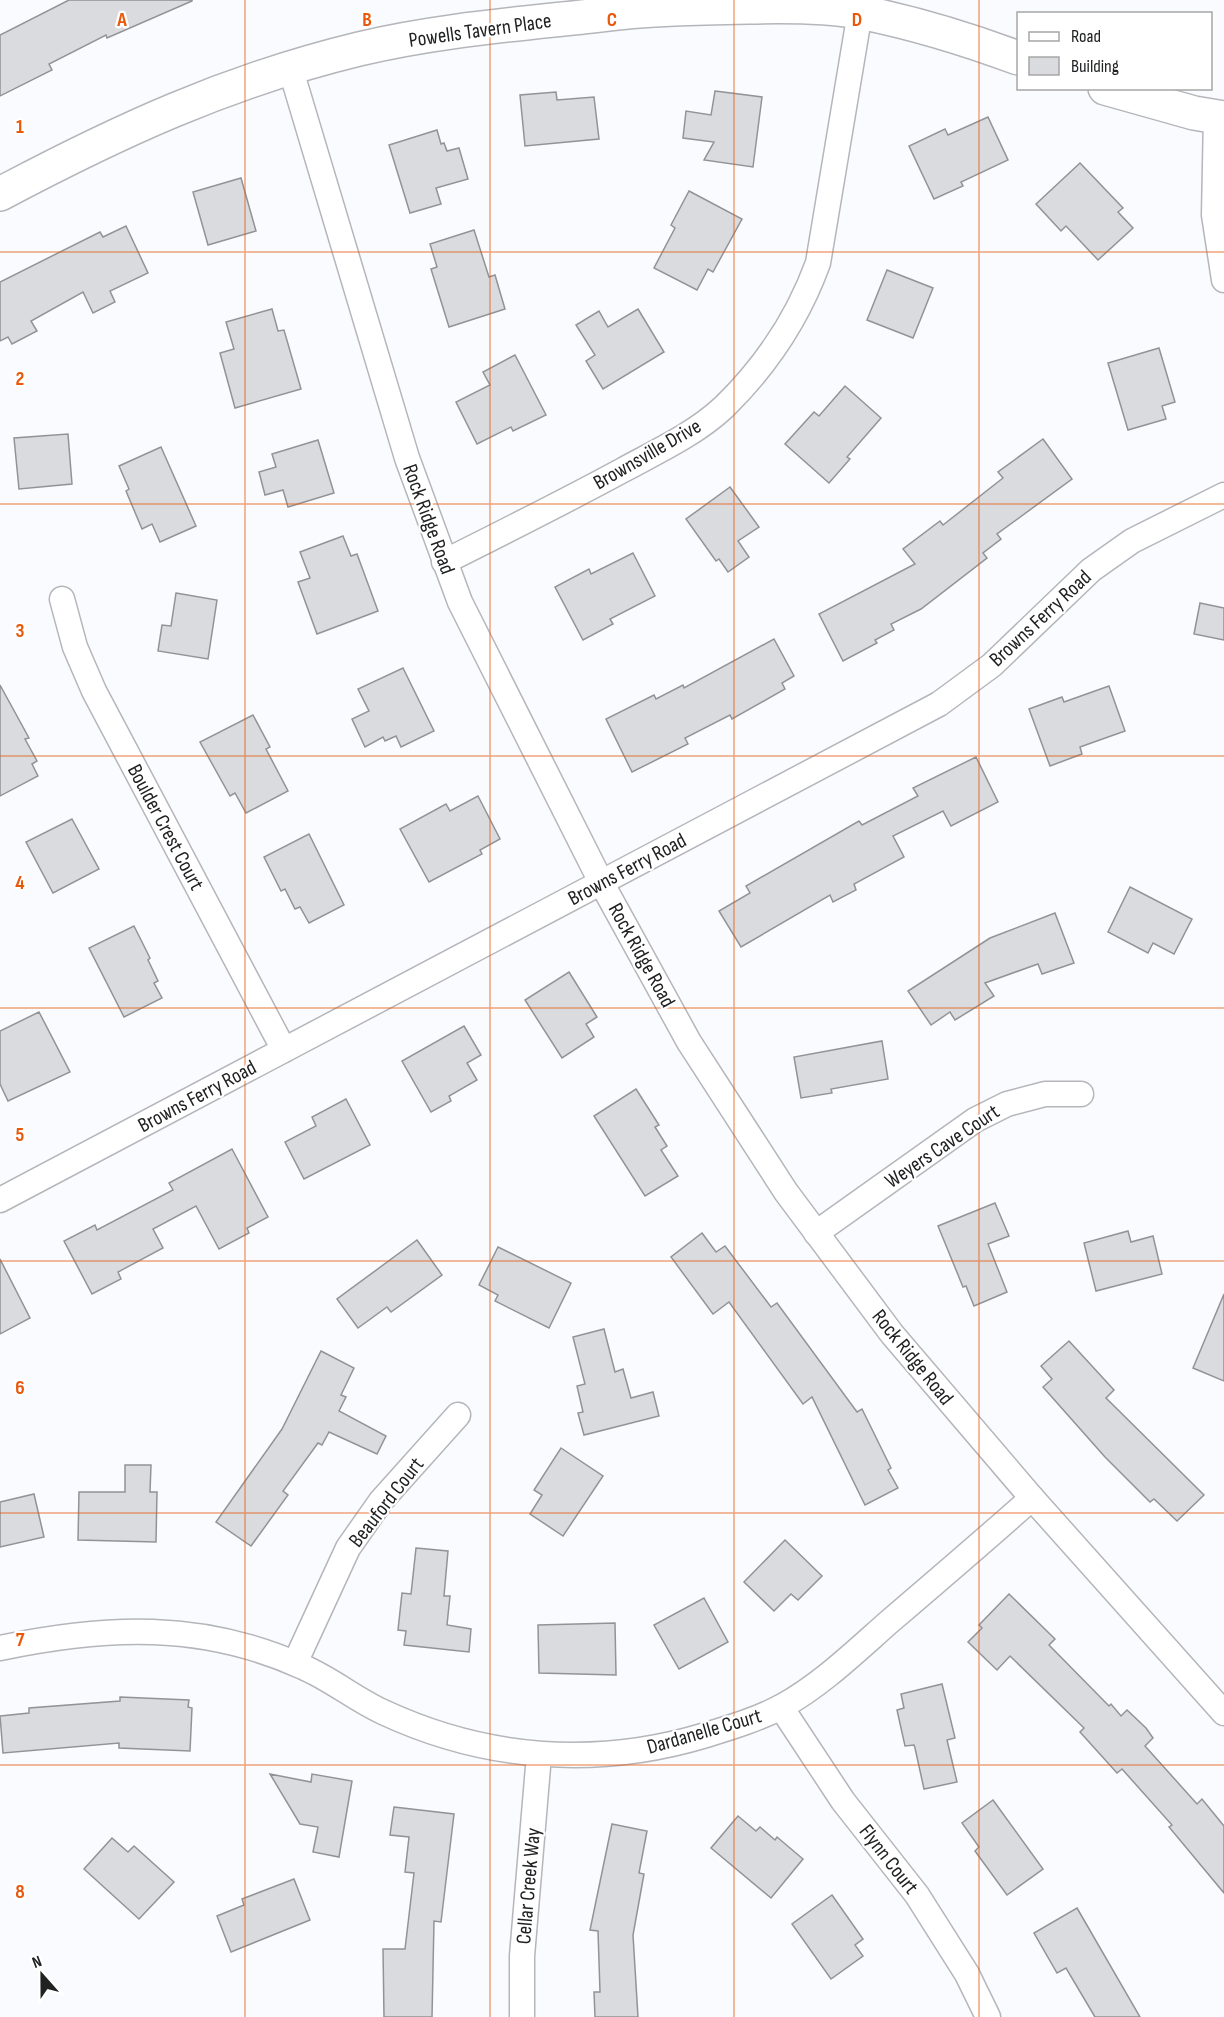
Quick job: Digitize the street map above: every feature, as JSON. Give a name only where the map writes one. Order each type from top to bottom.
[{"type":"street","name":"Powells Tavern Place","points":[[0,194],[129,128],[210,94],[290,67],[361,48],[455,30],[613,7],[781,6],[860,12],[953,34],[1017,58]]},
{"type":"street","name":"Brownsville Drive","points":[[444,562],[562,503],[685,437],[722,408],[755,375],[787,331],[808,291],[818,263],[860,12]]},
{"type":"street","name":"Rock Ridge Road","points":[[290,67],[407,458],[460,602],[601,882],[689,1042],[786,1192],[892,1334],[1032,1498],[1224,1713]]},
{"type":"street","points":[[1113,90],[1220,117],[1214,215],[1224,280]]},
{"type":"street","name":"Browns Ferry Road","points":[[0,1200],[939,704],[992,665],[1091,570],[1124,547],[1196,507],[1224,495]]},
{"type":"street","name":"Boulder Crest Court","points":[[62,599],[75,647],[94,691],[284,1050]]},
{"type":"street","name":"Weyers Cave Court","points":[[816,1233],[975,1120],[1007,1104],[1044,1094],[1081,1094]]},
{"type":"street","name":"Beauford Court","points":[[295,1663],[348,1548],[381,1501],[458,1415]]},
{"type":"street","name":"Dardanelle Court","points":[[0,1648],[111,1630],[185,1634],[229,1641],[295,1663],[381,1711],[420,1727],[484,1747],[539,1755],[607,1756],[672,1745],[740,1725],[781,1707],[813,1687],[860,1649],[1032,1498]]},
{"type":"street","name":"Flynn Court","points":[[781,1707],[843,1801],[917,1895],[967,1974],[988,2017]]},
{"type":"street","name":"Cellar Creek Way","points":[[522,2017],[522,1956],[539,1755]]},
{"type":"building","points":[[69,0],[192,1],[107,38],[106,35],[49,64],[52,70],[0,96],[0,35]]},
{"type":"building","points":[[715,91],[762,97],[753,167],[704,160],[714,142],[683,138],[686,111],[711,115]]},
{"type":"building","points":[[556,92],[557,100],[594,97],[599,139],[525,146],[520,95]]},
{"type":"building","points":[[988,117],[1008,160],[961,182],[963,186],[934,199],[909,146],[945,129],[948,135]]},
{"type":"building","points":[[437,130],[441,144],[444,143],[447,151],[459,148],[468,179],[436,188],[441,204],[410,213],[389,145]]},
{"type":"building","points":[[1080,163],[1123,208],[1118,212],[1133,228],[1098,260],[1066,226],[1061,231],[1036,204]]},
{"type":"building","points":[[241,178],[256,231],[208,245],[193,192]]},
{"type":"building","points":[[689,191],[742,219],[713,272],[708,269],[697,290],[654,268],[675,228],[671,225]]},
{"type":"building","points":[[126,226],[148,273],[110,291],[115,302],[93,313],[83,292],[31,321],[37,331],[12,344],[8,337],[0,341],[0,282],[100,232],[103,237]]},
{"type":"building","points":[[474,230],[489,277],[495,275],[505,309],[449,327],[431,269],[437,267],[430,244]]},
{"type":"building","points":[[887,270],[933,288],[913,338],[867,320]]},
{"type":"building","points":[[272,309],[278,331],[284,330],[301,389],[235,408],[220,353],[234,349],[226,322]]},
{"type":"building","points":[[638,309],[664,352],[603,389],[586,361],[595,355],[576,325],[599,311],[608,327]]},
{"type":"building","points":[[1159,348],[1175,402],[1162,406],[1166,419],[1128,430],[1108,363]]},
{"type":"building","points":[[515,355],[546,415],[513,431],[511,427],[477,444],[456,402],[490,385],[483,372]]},
{"type":"building","points":[[845,386],[881,418],[847,457],[850,459],[829,483],[785,444],[814,412],[819,416]]},
{"type":"building","points":[[68,434],[72,484],[19,489],[14,438]]},
{"type":"building","points":[[1043,439],[1072,479],[997,534],[1001,539],[983,553],[987,558],[921,609],[891,624],[894,630],[875,640],[877,643],[843,661],[819,614],[915,564],[903,549],[940,521],[943,525],[1003,478],[998,472]]},
{"type":"building","points":[[318,440],[334,493],[288,507],[283,490],[265,495],[259,472],[276,467],[272,454]]},
{"type":"building","points":[[161,447],[196,526],[160,542],[152,524],[142,529],[126,491],[129,489],[119,466]]},
{"type":"building","points":[[730,487],[759,527],[738,541],[749,557],[728,572],[719,559],[716,561],[686,519]]},
{"type":"building","points":[[343,536],[351,556],[357,554],[378,611],[317,634],[298,582],[310,578],[300,552]]},
{"type":"building","points":[[633,553],[655,596],[610,619],[613,624],[583,640],[555,587],[589,569],[591,574]]},
{"type":"building","points":[[176,593],[217,600],[208,659],[158,651],[162,625],[171,626]]},
{"type":"building","points":[[1200,603],[1224,608],[1224,640],[1194,634]]},
{"type":"building","points":[[774,639],[794,676],[782,683],[785,689],[732,719],[730,715],[685,738],[688,744],[632,772],[606,719],[654,695],[656,699],[683,685],[684,688]]},
{"type":"building","points":[[403,668],[434,731],[401,747],[396,736],[385,741],[383,737],[365,747],[352,719],[369,711],[358,689]]},
{"type":"building","points":[[0,685],[29,738],[25,739],[37,761],[32,764],[38,776],[0,796]]},
{"type":"building","points":[[1109,686],[1125,731],[1080,747],[1082,754],[1050,766],[1029,709],[1062,697],[1064,702]]},
{"type":"building","points":[[253,715],[270,747],[266,749],[288,791],[246,813],[235,793],[230,796],[200,742]]},
{"type":"building","points":[[976,757],[998,802],[951,826],[943,811],[893,836],[904,857],[854,884],[856,890],[833,902],[830,895],[741,947],[719,911],[750,893],[746,886],[859,821],[862,825],[918,796],[913,788]]},
{"type":"building","points":[[478,796],[500,839],[480,850],[482,854],[429,882],[400,829],[446,804],[450,811]]},
{"type":"building","points":[[72,819],[99,869],[53,893],[26,842]]},
{"type":"building","points":[[309,834],[344,905],[309,923],[300,907],[295,909],[285,889],[281,891],[264,857]]},
{"type":"building","points":[[1130,887],[1192,919],[1174,954],[1153,943],[1148,953],[1108,932]]},
{"type":"building","points":[[1055,913],[1074,963],[1042,974],[1038,964],[985,983],[994,996],[955,1020],[950,1012],[931,1025],[908,991],[990,938]]},
{"type":"building","points":[[134,926],[150,958],[148,960],[158,981],[154,983],[162,998],[124,1017],[89,948]]},
{"type":"building","points":[[569,972],[597,1017],[586,1024],[594,1037],[562,1058],[525,1000]]},
{"type":"building","points":[[39,1012],[70,1072],[8,1101],[0,1084],[0,1031]]},
{"type":"building","points":[[464,1026],[481,1055],[467,1063],[477,1080],[449,1096],[451,1101],[431,1112],[402,1061]]},
{"type":"building","points":[[882,1041],[888,1079],[831,1089],[832,1093],[801,1098],[794,1057]]},
{"type":"building","points":[[636,1089],[659,1125],[655,1127],[667,1146],[661,1150],[678,1176],[645,1196],[594,1116]]},
{"type":"building","points":[[346,1099],[370,1145],[304,1179],[285,1142],[316,1126],[312,1117]]},
{"type":"building","points":[[232,1149],[268,1217],[247,1228],[249,1233],[219,1249],[196,1206],[153,1229],[163,1248],[118,1272],[121,1279],[92,1294],[64,1241],[95,1225],[97,1230],[173,1190],[169,1183]]},
{"type":"building","points":[[995,1203],[1009,1236],[988,1244],[1007,1292],[974,1306],[966,1286],[963,1287],[938,1226]]},
{"type":"building","points":[[1128,1231],[1131,1242],[1153,1236],[1162,1274],[1096,1291],[1084,1243]]},
{"type":"building","points":[[702,1233],[716,1252],[725,1246],[771,1307],[777,1303],[857,1412],[862,1409],[891,1468],[888,1470],[898,1488],[865,1505],[812,1397],[803,1404],[729,1302],[713,1314],[671,1257]]},
{"type":"building","points":[[417,1240],[442,1275],[391,1312],[387,1307],[358,1328],[337,1299]]},
{"type":"building","points":[[498,1247],[571,1283],[549,1328],[495,1301],[498,1295],[479,1285]]},
{"type":"building","points":[[0,1259],[30,1318],[0,1334]]},
{"type":"building","points":[[1224,1294],[1224,1381],[1193,1368]]},
{"type":"building","points":[[604,1329],[615,1372],[623,1369],[631,1398],[653,1392],[659,1416],[584,1435],[578,1413],[583,1412],[577,1386],[585,1384],[573,1337]]},
{"type":"building","points":[[1069,1341],[1114,1390],[1106,1398],[1204,1495],[1177,1521],[1154,1499],[1150,1502],[1105,1457],[1043,1387],[1052,1379],[1041,1366]]},
{"type":"building","points":[[321,1351],[354,1368],[341,1395],[346,1397],[339,1411],[386,1436],[377,1454],[329,1432],[322,1445],[318,1443],[283,1491],[288,1495],[251,1546],[216,1522],[282,1429]]},
{"type":"building","points":[[561,1448],[603,1476],[563,1536],[530,1514],[542,1495],[534,1490]]},
{"type":"building","points":[[125,1465],[151,1465],[150,1492],[157,1492],[156,1542],[78,1540],[79,1492],[125,1492]]},
{"type":"building","points":[[34,1494],[44,1537],[0,1547],[0,1502]]},
{"type":"building","points":[[785,1540],[822,1576],[798,1600],[791,1594],[774,1611],[744,1582]]},
{"type":"building","points":[[416,1548],[448,1551],[444,1596],[450,1596],[447,1625],[471,1629],[469,1652],[404,1645],[406,1631],[398,1630],[402,1593],[411,1594]]},
{"type":"building","points":[[1009,1594],[1055,1639],[1049,1645],[1109,1706],[1111,1704],[1121,1716],[1127,1710],[1146,1728],[1153,1738],[1145,1746],[1197,1804],[1202,1799],[1224,1826],[1224,1893],[1169,1827],[1172,1825],[1122,1769],[1117,1773],[1080,1732],[1084,1728],[1010,1656],[997,1670],[968,1642],[982,1628],[979,1625]]},
{"type":"building","points":[[704,1598],[728,1642],[679,1669],[654,1625]]},
{"type":"building","points":[[615,1623],[616,1675],[539,1673],[538,1625]]},
{"type":"building","points":[[942,1684],[955,1738],[947,1740],[957,1782],[924,1789],[914,1745],[905,1746],[897,1710],[904,1708],[901,1694]]},
{"type":"building","points":[[120,1697],[189,1700],[188,1707],[192,1708],[190,1751],[119,1748],[119,1743],[3,1753],[0,1716],[29,1713],[29,1708],[120,1701]]},
{"type":"building","points":[[270,1774],[311,1782],[312,1774],[352,1781],[339,1857],[313,1852],[318,1827],[300,1824]]},
{"type":"building","points":[[993,1800],[1043,1869],[1007,1895],[975,1851],[979,1847],[962,1823]]},
{"type":"building","points":[[394,1807],[454,1814],[441,1922],[434,1921],[432,2017],[384,2017],[383,1949],[405,1949],[414,1873],[405,1872],[409,1837],[390,1835]]},
{"type":"building","points":[[738,1816],[756,1831],[760,1827],[775,1840],[777,1837],[803,1859],[771,1898],[711,1848]]},
{"type":"building","points":[[612,1824],[647,1831],[639,1873],[644,1874],[633,1935],[638,2017],[595,2017],[594,1992],[600,1992],[598,1931],[590,1930]]},
{"type":"building","points":[[112,1838],[128,1852],[134,1846],[174,1882],[139,1919],[84,1869]]},
{"type":"building","points":[[294,1879],[310,1920],[231,1952],[217,1916],[244,1905],[242,1899]]},
{"type":"building","points":[[832,1895],[863,1939],[855,1945],[863,1956],[831,1979],[792,1924]]},
{"type":"building","points":[[1077,1908],[1140,2017],[1095,2017],[1066,1968],[1057,1973],[1034,1933]]}]
